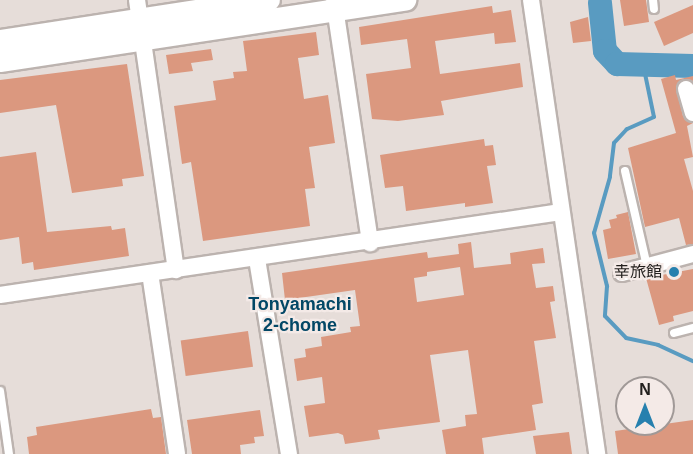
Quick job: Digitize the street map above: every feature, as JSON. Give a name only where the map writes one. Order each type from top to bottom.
[{"type":"street","points":[[0,41],[269,0]]},
{"type":"street","points":[[0,61],[140,20],[405,0]]},
{"type":"street","points":[[531,0],[597,454]]},
{"type":"street","points":[[335,5],[370,243]]},
{"type":"street","points":[[140,20],[176,270]]},
{"type":"street","points":[[687,89],[693,113]]},
{"type":"street","points":[[0,295],[370,243],[561,212]]},
{"type":"street","points":[[622,273],[693,254]]},
{"type":"street","points":[[257,259],[289,454]]},
{"type":"street","points":[[150,273],[177,454]]},
{"type":"lane","points":[[625,171],[647,266]]},
{"type":"lane","points":[[674,333],[693,328]]},
{"type":"lane","points":[[0,391],[9,454]]},
{"type":"building","points":[[620,0],[646,0],[649,22],[624,26]]},
{"type":"building","points":[[693,5],[693,33],[664,46],[654,22]]},
{"type":"building","points":[[492,6],[493,13],[511,10],[516,42],[495,44],[494,33],[435,41],[440,74],[520,63],[523,87],[441,101],[444,115],[398,121],[372,119],[366,74],[411,68],[407,39],[361,45],[359,27]]},
{"type":"building","points":[[588,17],[591,41],[573,43],[570,22]]},
{"type":"building","points":[[316,32],[319,55],[298,58],[304,99],[328,95],[335,143],[309,147],[315,188],[305,189],[310,226],[203,241],[191,162],[182,164],[174,106],[216,100],[213,81],[234,78],[233,72],[247,71],[243,41]]},
{"type":"building","points":[[211,49],[213,60],[191,63],[193,71],[169,74],[166,55]]},
{"type":"building","points":[[127,64],[144,176],[122,179],[123,186],[72,193],[56,105],[0,113],[0,80]]},
{"type":"building","points":[[675,75],[676,80],[693,76],[693,81],[683,79],[676,87],[683,116],[693,123],[687,126],[693,157],[684,159],[693,191],[693,244],[686,245],[679,218],[645,227],[628,148],[676,133],[661,79]]},
{"type":"building","points":[[484,139],[485,146],[493,145],[496,165],[487,166],[493,203],[465,207],[465,203],[406,211],[403,186],[385,188],[380,155]]},
{"type":"building","points":[[36,152],[47,232],[111,226],[112,230],[125,228],[129,256],[34,270],[33,262],[22,264],[19,237],[0,240],[0,157]]},
{"type":"building","points":[[628,212],[636,254],[608,259],[603,230],[611,228],[609,220],[617,218],[616,215]]},
{"type":"building","points":[[471,242],[474,268],[511,264],[510,253],[543,248],[545,263],[532,264],[536,288],[553,286],[555,301],[550,302],[556,338],[534,341],[543,403],[532,405],[536,430],[482,438],[484,454],[446,454],[442,430],[466,426],[465,415],[477,414],[468,350],[430,355],[440,422],[378,430],[380,439],[345,444],[343,435],[338,433],[309,437],[304,406],[325,403],[322,377],[297,381],[294,359],[306,357],[305,349],[322,346],[321,337],[351,332],[350,327],[360,326],[355,290],[285,300],[282,273],[427,252],[428,258],[459,254],[458,244]],"holes":[[[460,267],[464,295],[417,302],[414,278],[427,276],[427,272]]]},
{"type":"building","points":[[693,269],[693,311],[673,316],[674,321],[659,325],[646,278]]},
{"type":"building","points":[[248,331],[253,367],[186,376],[181,340]]},
{"type":"building","points":[[151,409],[153,418],[161,417],[166,454],[29,454],[27,437],[37,435],[36,427]]},
{"type":"building","points":[[260,410],[264,436],[254,437],[255,443],[240,445],[241,454],[192,454],[187,420]]},
{"type":"building","points":[[693,420],[693,454],[618,454],[616,436],[675,436],[675,423]]},
{"type":"building","points":[[569,432],[572,454],[536,454],[533,436]]},
{"type":"waterway","points":[[600,3],[605,51],[617,64],[693,66]]},
{"type":"waterway","points":[[643,64],[654,117],[627,129],[614,143],[610,177],[594,233],[607,286],[605,316],[626,338],[658,345],[693,361]]},
{"type":"place","name":"幸旅館","points":[[674,272]]},
{"type":"district","name":"Tonyamachi 2-chome","points":[[300,315]]}]
